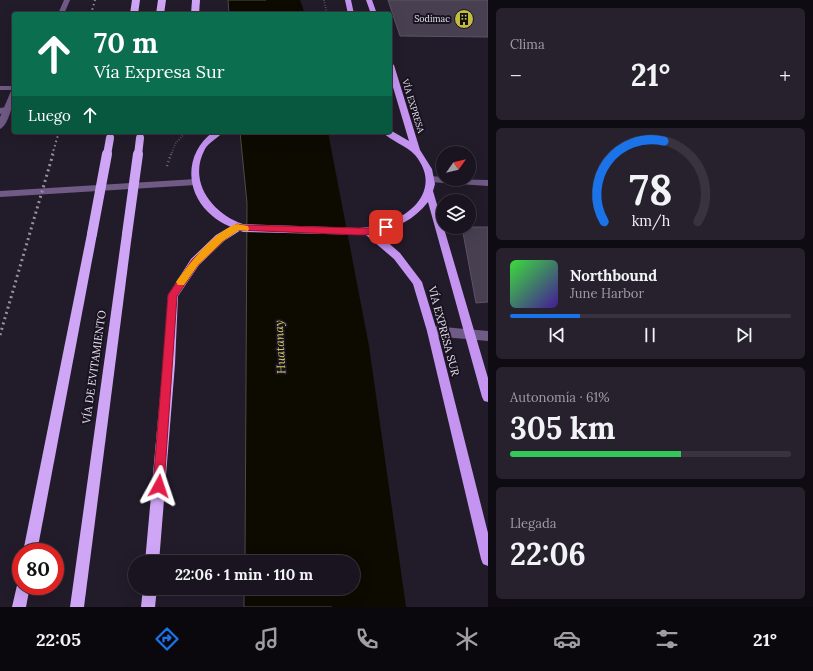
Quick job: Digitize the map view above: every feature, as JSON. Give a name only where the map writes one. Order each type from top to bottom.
[{"type":"highway","points":[[134,12],[136,0]]},
{"type":"highway","points":[[160,12],[162,0]]},
{"type":"highway","points":[[195,12],[196,0]]},
{"type":"highway","points":[[32,543],[111,135]]},
{"type":"highway","name":"VÍA DE EVITAMIENTO","points":[[77,607],[141,135]]},
{"type":"highway","points":[[153,555],[173,295],[195,262],[220,238],[240,228]]},
{"type":"highway","points":[[19,607],[21,595]]},
{"type":"highway","points":[[148,607],[149,595]]},
{"type":"main road","points":[[348,0],[351,12]]},
{"type":"main road","points":[[369,0],[373,12]]},
{"type":"main road","name":"VÍA EXPRESA","points":[[392,72],[417,153]]},
{"type":"main road","points":[[216,134],[208,140],[200,150],[196,166],[196,182],[200,196],[213,214],[240,228],[364,231],[386,227],[403,220],[417,209],[429,192]]},
{"type":"main road","points":[[390,134],[417,153],[425,164],[430,179],[429,192],[471,334],[488,398]]},
{"type":"main road","name":"VÍA EXPRESA SUR","points":[[364,231],[397,256],[417,282],[432,331],[488,559]]},
{"type":"street","points":[[62,12],[68,0]]},
{"type":"street","points":[[0,88],[12,88]]},
{"type":"street","points":[[0,126],[3,110],[12,95]]},
{"type":"street","points":[[430,179],[488,183]]},
{"type":"street","points":[[0,194],[196,182]]},
{"type":"street","points":[[432,331],[488,336]]},
{"type":"path","points":[[324,0],[327,12]]},
{"type":"path","points":[[165,184],[168,161],[175,144],[184,134]]},
{"type":"water","points":[[228,0],[283,0],[286,12],[229,12]]},
{"type":"water","name":"Huatanay","points":[[240,134],[306,134],[341,346],[369,607],[244,607],[244,595],[360,595],[360,555],[245,555],[247,203]]},
{"type":"building","points":[[388,0],[488,0],[488,37],[400,36]]},
{"type":"building","points":[[476,227],[488,227],[488,302],[476,303],[463,234],[476,234]]},
{"type":"waterway","points":[[283,0],[286,12]]},
{"type":"waterway","points":[[306,134],[341,346],[369,607]]},
{"type":"railway","points":[[92,12],[95,0]]},
{"type":"railway","points":[[52,155],[58,134]]},
{"type":"railway","points":[[0,335],[53,154]]},
{"type":"slow traffic","points":[[181,282],[195,262],[220,238],[237,227],[245,229]]},
{"type":"place","name":"Sodimac","points":[[464,19]]},
{"type":"route","points":[[159,486],[173,295],[195,262],[220,238],[237,227],[359,232],[386,227]]}]
